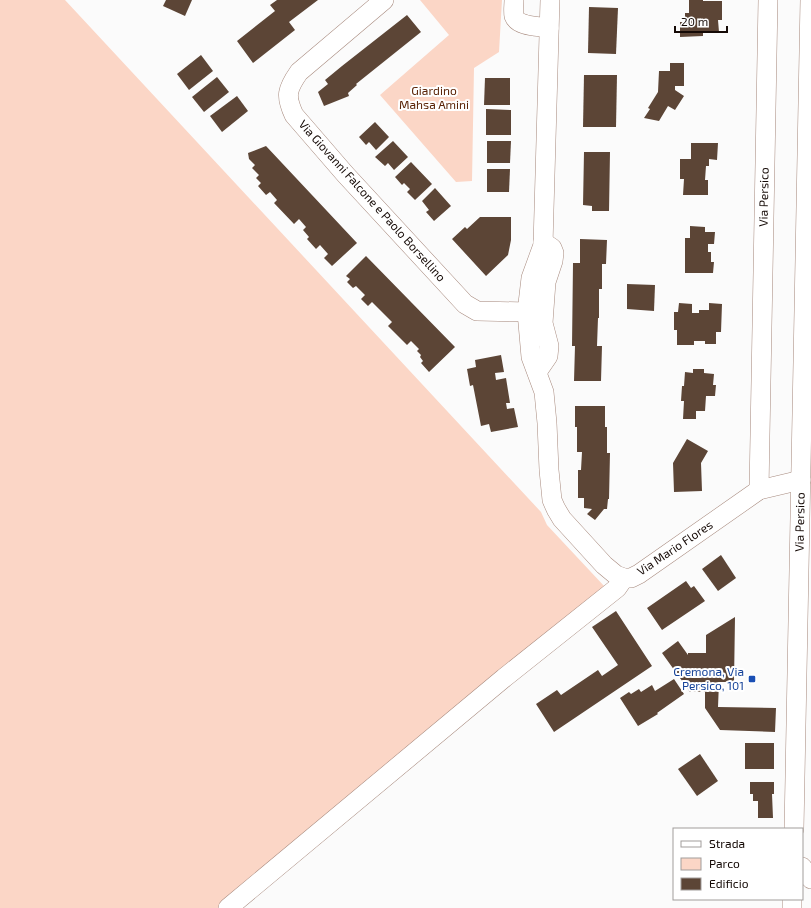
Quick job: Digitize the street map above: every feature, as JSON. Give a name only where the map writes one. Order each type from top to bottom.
[{"type":"street","name":"Via Giovanni Falcone e Paolo Borsellino","points":[[384,0],[299,72],[292,82],[288,93],[290,105],[294,115],[345,174],[465,304],[477,311],[527,312]]},
{"type":"street","points":[[514,0],[514,14],[518,21],[521,23],[549,28]]},
{"type":"street","points":[[550,0],[543,242],[541,254],[531,278],[527,312],[531,356],[544,392],[552,500],[562,519],[604,565],[616,575],[624,578]]},
{"type":"street","name":"Via Persico","points":[[759,490],[768,0]]},
{"type":"street","name":"Via Persico","points":[[794,828],[801,480],[806,434],[810,0]]},
{"type":"street","points":[[537,372],[548,356],[549,346],[543,323],[546,282],[554,261],[554,253],[552,248],[543,242]]},
{"type":"street","name":"Via Mario Flores","points":[[228,908],[504,678],[617,588],[624,578],[631,578],[639,574],[759,490],[801,480]]},
{"type":"street","points":[[803,868],[811,879]]},
{"type":"green space","points":[[0,0],[65,0],[541,512],[547,525],[605,587],[225,908],[0,908]]},
{"type":"green space","name":"Giardino Mahsa Amini","points":[[420,0],[502,0],[499,52],[474,68],[472,181],[456,182],[380,95],[449,35]]},
{"type":"building","points":[[166,0],[192,0],[185,16],[163,6]]},
{"type":"building","points":[[277,0],[318,0],[289,22],[295,30],[253,63],[237,41],[275,11],[270,5]]},
{"type":"building","points":[[689,0],[722,1],[722,20],[718,20],[719,32],[703,33],[703,36],[680,37],[680,22],[685,22],[685,13],[689,13]]},
{"type":"building","points":[[589,7],[618,8],[616,54],[588,53]]},
{"type":"building","points":[[407,15],[421,32],[356,84],[357,85],[348,93],[349,96],[324,106],[318,92],[328,84],[325,80]]},
{"type":"building","points":[[201,55],[213,71],[189,90],[177,74]]},
{"type":"building","points":[[670,63],[684,63],[684,86],[675,86],[675,90],[684,96],[675,110],[668,106],[659,121],[644,118],[650,109],[648,108],[658,92],[659,71],[670,71]]},
{"type":"building","points":[[584,75],[617,75],[616,127],[583,127]]},
{"type":"building","points":[[217,77],[229,92],[204,112],[192,97]]},
{"type":"building","points":[[485,78],[510,78],[510,105],[484,105]]},
{"type":"building","points":[[237,96],[248,111],[222,132],[210,116]]},
{"type":"building","points":[[486,109],[511,110],[511,135],[486,135]]},
{"type":"building","points":[[375,122],[389,137],[376,150],[369,142],[366,145],[359,137]]},
{"type":"building","points":[[393,141],[408,157],[394,170],[388,163],[385,166],[375,157]]},
{"type":"building","points":[[487,141],[511,141],[510,163],[487,163]]},
{"type":"building","points":[[691,143],[718,143],[717,160],[709,159],[709,166],[706,166],[705,180],[708,180],[708,195],[683,195],[684,179],[680,179],[680,159],[691,159]]},
{"type":"building","points":[[266,146],[357,243],[332,266],[324,258],[328,254],[320,245],[316,249],[307,239],[309,237],[303,230],[306,227],[299,219],[294,224],[274,203],[277,200],[270,192],[266,195],[258,186],[261,183],[256,178],[259,175],[252,168],[255,165],[249,159],[248,153]]},
{"type":"building","points":[[584,152],[610,152],[609,211],[592,211],[592,206],[583,205]]},
{"type":"building","points":[[411,162],[432,184],[415,200],[407,192],[410,189],[404,183],[402,185],[395,177]]},
{"type":"building","points":[[487,169],[510,169],[509,192],[487,192]]},
{"type":"building","points":[[435,188],[451,206],[434,221],[426,212],[429,210],[422,201]]},
{"type":"building","points":[[480,217],[511,217],[511,240],[508,255],[486,276],[452,239],[465,227],[467,229]]},
{"type":"building","points":[[690,226],[705,227],[705,232],[715,232],[714,244],[708,244],[708,252],[711,252],[711,262],[714,262],[713,273],[685,273],[685,238],[690,238]]},
{"type":"building","points":[[580,239],[607,240],[606,264],[602,264],[602,289],[599,289],[597,346],[602,346],[601,381],[574,381],[575,346],[572,346],[573,263],[580,263]]},
{"type":"building","points":[[366,256],[455,347],[429,372],[421,363],[423,361],[420,357],[421,355],[417,351],[419,349],[411,341],[407,345],[388,326],[392,322],[372,302],[368,306],[361,299],[365,295],[356,286],[353,288],[347,282],[350,279],[346,276]]},
{"type":"building","points":[[627,284],[655,285],[654,311],[627,309]]},
{"type":"building","points":[[679,303],[692,304],[692,313],[699,313],[699,310],[709,310],[709,303],[722,304],[721,332],[716,332],[716,344],[705,344],[705,341],[694,341],[694,345],[677,345],[677,330],[674,330],[674,312],[678,312]]},
{"type":"building","points":[[501,355],[504,372],[495,373],[496,380],[506,378],[510,403],[506,403],[507,409],[514,408],[518,427],[491,432],[489,424],[481,426],[473,385],[470,386],[467,369],[476,367],[475,360]]},
{"type":"building","points":[[693,369],[704,369],[704,373],[714,374],[713,385],[716,385],[715,396],[706,396],[705,411],[696,411],[696,419],[683,419],[684,401],[681,401],[682,386],[684,386],[685,372],[693,373]]},
{"type":"building","points":[[575,406],[605,406],[607,453],[610,453],[609,499],[607,509],[604,509],[595,520],[587,514],[592,509],[584,508],[584,498],[578,498],[578,470],[581,470],[582,452],[577,452]]},
{"type":"building","points":[[687,439],[708,451],[701,463],[702,491],[674,492],[673,463]]},
{"type":"building","points":[[721,555],[736,578],[718,591],[702,569]]},
{"type":"building","points":[[686,581],[691,588],[694,586],[705,601],[662,630],[647,608]]},
{"type":"building","points":[[616,611],[652,666],[554,732],[536,704],[557,690],[561,695],[598,670],[602,676],[618,665],[592,627]]},
{"type":"building","points":[[735,617],[734,682],[719,682],[718,707],[776,708],[775,732],[720,730],[705,708],[705,692],[690,692],[662,653],[678,641],[688,655],[688,653],[706,653],[706,635]]},
{"type":"building","points":[[674,679],[684,694],[657,713],[658,714],[638,726],[620,698],[629,692],[631,694],[639,689],[641,692],[652,685],[655,691]]},
{"type":"building","points":[[745,743],[774,743],[774,769],[745,769]]},
{"type":"building","points":[[700,754],[718,781],[697,796],[678,769]]},
{"type":"building","points":[[750,782],[774,782],[774,794],[772,794],[773,818],[758,818],[758,801],[753,801],[753,794],[750,794]]},
{"type":"place","name":"Cremona, Via Persico, 101","points":[[752,679]]}]
